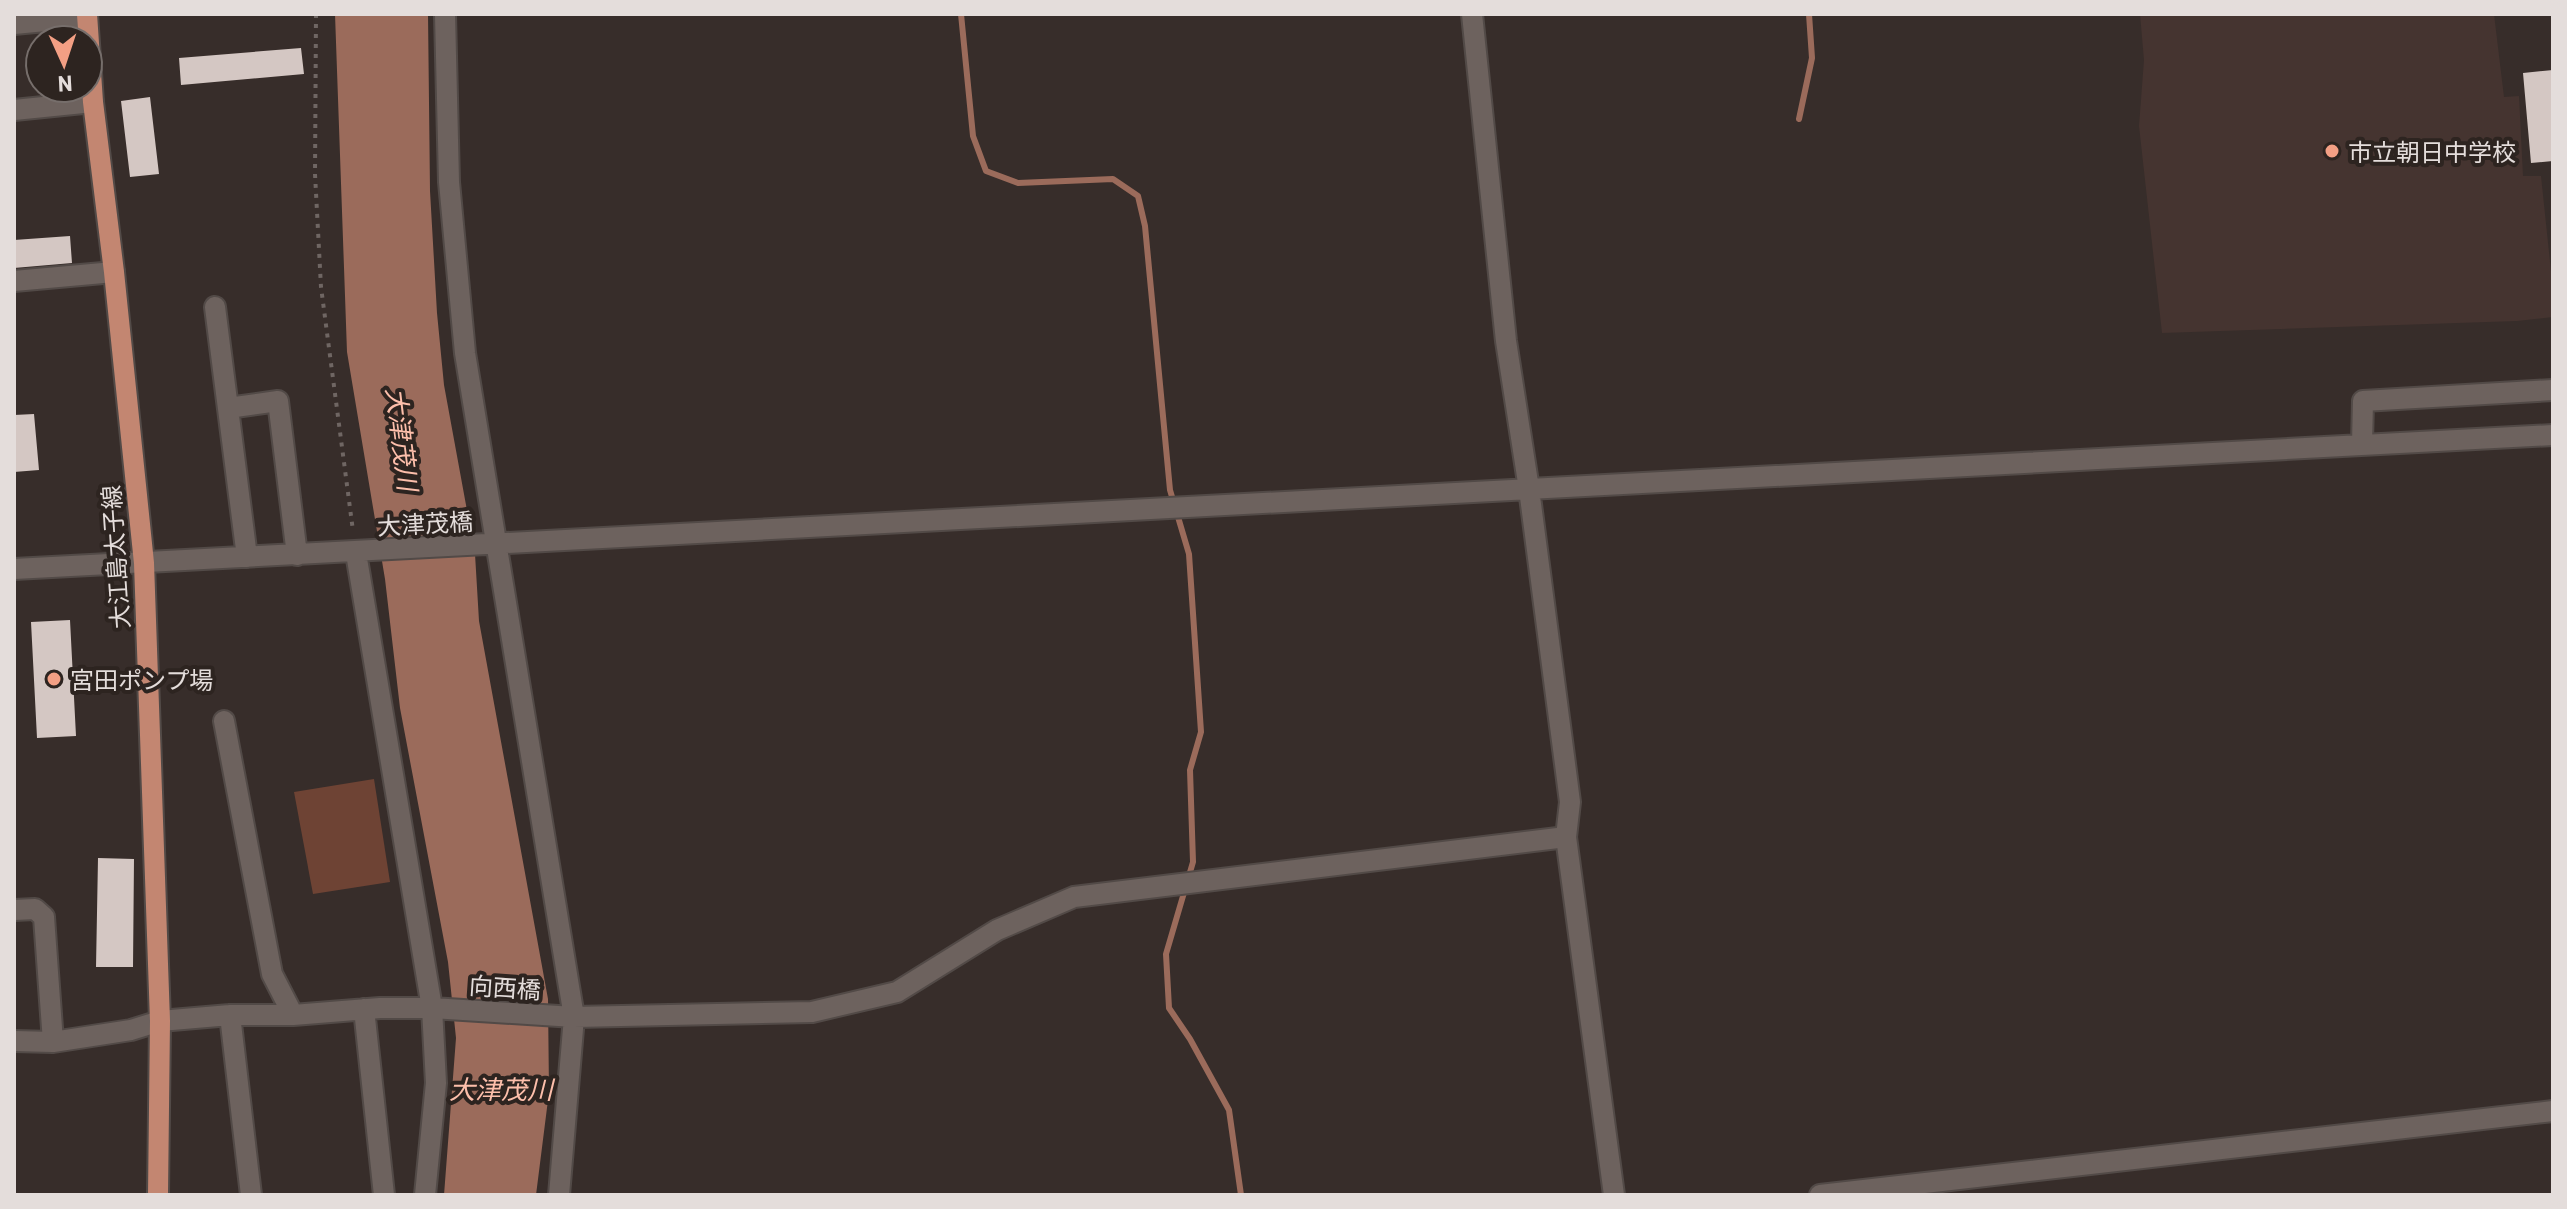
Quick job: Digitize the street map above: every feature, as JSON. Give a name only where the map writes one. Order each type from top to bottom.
[{"type":"main road","name":"大江島太子線","points":[[93,104],[144,563],[160,1021],[158,1195]]},
{"type":"street","points":[[445,14],[449,182],[465,353],[574,1017],[559,1195]]},
{"type":"street","points":[[1472,14],[1506,341],[1529,489],[1570,802],[1566,837],[1614,1195]]},
{"type":"street","points":[[14,24],[87,15]]},
{"type":"street","points":[[14,110],[73,104]]},
{"type":"street","points":[[14,281],[114,272]]},
{"type":"street","points":[[215,307],[247,557]]},
{"type":"street","points":[[2362,444],[2363,401],[2553,390]]},
{"type":"street","points":[[228,408],[278,401],[297,555]]},
{"type":"street","name":"大津茂橋","points":[[14,569],[2553,435]]},
{"type":"street","points":[[356,553],[432,1008],[436,1083],[425,1195]]},
{"type":"street","points":[[224,721],[272,974],[293,1015]]},
{"type":"street","name":"向西橋","points":[[14,1041],[53,1042],[131,1030],[160,1021],[364,1009],[432,1008],[574,1017],[812,1012],[897,992],[997,930],[1074,897],[1566,837]]},
{"type":"street","points":[[14,910],[35,909],[44,917],[53,1042]]},
{"type":"street","points":[[364,1009],[384,1195]]},
{"type":"street","points":[[230,1015],[251,1195]]},
{"type":"street","points":[[1820,1195],[2553,1111]]},
{"type":"path","points":[[316,14],[315,174],[321,287],[356,553]]},
{"type":"shaded area","name":"市立朝日中学校","points":[[2140,14],[2494,14],[2504,97],[2519,96],[2523,176],[2541,176],[2553,317],[2517,321],[2162,333],[2139,126],[2144,60]]},
{"type":"shaded area","points":[[374,779],[390,882],[313,894],[294,792]]},
{"type":"water","name":"大津茂川","points":[[335,14],[428,14],[430,191],[444,385],[475,554],[479,621],[548,999],[549,1092],[536,1195],[444,1195],[456,1038],[448,962],[400,708],[385,579],[347,352]]},
{"type":"building","points":[[301,48],[304,74],[181,85],[179,58]]},
{"type":"building","points":[[2553,70],[2553,161],[2531,163],[2523,73]]},
{"type":"building","points":[[150,97],[159,174],[130,177],[121,101]]},
{"type":"building","points":[[70,236],[72,263],[14,268],[14,240]]},
{"type":"building","points":[[34,414],[39,470],[14,472],[14,415]]},
{"type":"building","name":"宮田ポンプ場","points":[[70,620],[76,736],[37,738],[31,622]]},
{"type":"building","points":[[98,858],[134,859],[133,967],[96,967]]},
{"type":"waterway","points":[[961,14],[973,136],[986,171],[1018,183],[1113,179],[1138,196],[1145,226],[1170,490],[1189,554],[1201,732],[1190,770],[1193,862],[1166,954],[1169,1008],[1229,1110],[1241,1195]]},
{"type":"waterway","points":[[1799,119],[1812,58],[1809,14]]},
{"type":"place","name":"市立朝日中学校","points":[[2332,151]]},
{"type":"place","name":"宮田ポンプ場","points":[[54,679]]}]
